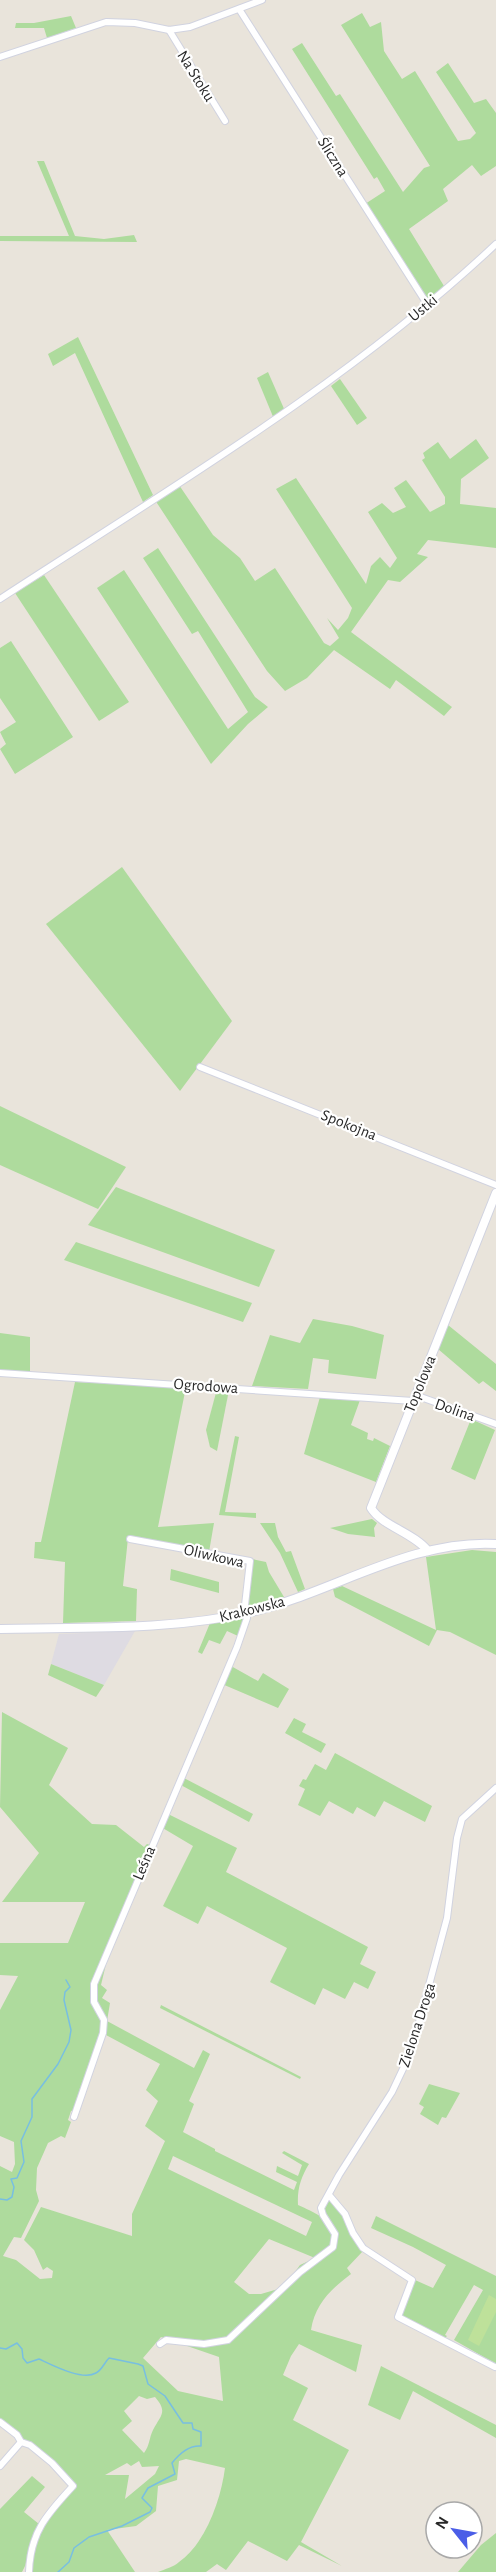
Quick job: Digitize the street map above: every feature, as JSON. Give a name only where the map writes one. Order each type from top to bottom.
[{"type":"main road","name":"Topolowa","points":[[428,1551],[417,1541],[378,1516],[371,1508],[496,1193]]},
{"type":"main road","name":"Krakowska","points":[[0,1629],[165,1625],[246,1613],[428,1551],[465,1545],[496,1544]]},
{"type":"street","points":[[0,57],[106,22],[135,23],[169,30],[190,27],[262,0]]},
{"type":"street","name":"Śliczna","points":[[239,9],[427,304]]},
{"type":"street","name":"Na Stoku","points":[[169,30],[225,121]]},
{"type":"street","name":"Ustki","points":[[0,599],[252,436],[348,369],[496,244]]},
{"type":"street","name":"Spokojna","points":[[200,1068],[496,1185]]},
{"type":"street","name":"Ogrodowa","points":[[0,1373],[414,1398]]},
{"type":"street","name":"Dolina","points":[[414,1398],[496,1424]]},
{"type":"street","name":"Oliwkowa","points":[[130,1539],[250,1562],[246,1613]]},
{"type":"street","name":"Leśna","points":[[74,2117],[104,2032],[104,2020],[93,2002],[94,1983],[237,1647],[247,1618],[246,1613]]},
{"type":"street","name":"Zielona Droga","points":[[160,2344],[166,2340],[204,2344],[228,2340],[300,2272],[333,2247],[335,2234],[321,2208],[392,2092],[411,2052],[447,1918],[457,1838],[462,1819],[496,1788]]},
{"type":"street","points":[[329,2195],[345,2214],[352,2234],[363,2248],[412,2280],[398,2317],[495,2367]]},
{"type":"street","points":[[0,2422],[17,2435],[21,2442],[30,2445],[52,2463],[73,2486],[44,2518],[30,2558],[29,2572]]},
{"type":"street","points":[[0,2466],[21,2442]]},
{"type":"shaded area","points":[[135,1631],[104,1685],[51,1664],[59,1634]]},
{"type":"green space","points":[[362,13],[370,27],[381,22],[384,51],[402,79],[415,71],[458,141],[470,139],[476,133],[436,72],[448,63],[474,103],[486,99],[496,113],[496,166],[481,176],[472,165],[443,189],[448,201],[409,229],[444,286],[431,298],[424,297],[365,204],[385,191],[377,177],[374,179],[292,49],[302,43],[336,96],[340,94],[403,192],[424,168],[430,166],[341,25]]},
{"type":"green space","points":[[71,16],[76,28],[47,38],[44,28],[15,28],[16,23],[34,23]]},
{"type":"green space","points":[[37,161],[44,161],[75,236],[104,239],[134,235],[137,242],[0,241],[0,236],[69,236]]},
{"type":"green space","points":[[78,337],[153,495],[143,502],[75,353],[53,366],[48,354]]},
{"type":"green space","points":[[268,372],[285,411],[274,419],[257,378]]},
{"type":"green space","points":[[340,379],[367,418],[357,425],[331,386]]},
{"type":"green space","points":[[476,439],[489,458],[461,479],[460,504],[496,508],[496,548],[428,540],[417,554],[428,557],[400,582],[388,580],[351,632],[452,707],[444,716],[396,680],[390,689],[334,650],[307,678],[285,691],[267,671],[155,500],[179,485],[213,535],[240,558],[255,581],[275,568],[324,643],[330,646],[339,638],[327,618],[338,630],[348,618],[352,608],[276,489],[296,478],[366,584],[371,566],[380,557],[390,568],[397,558],[368,512],[382,503],[393,513],[406,507],[394,488],[406,480],[430,512],[445,504],[445,497],[422,460],[425,458],[423,453],[438,442],[450,459]]},
{"type":"green space","points":[[158,548],[255,697],[268,707],[248,724],[211,764],[97,588],[124,570],[228,729],[248,712],[198,631],[192,634],[143,558]]},
{"type":"green space","points":[[44,575],[129,702],[99,721],[15,593]]},
{"type":"green space","points":[[11,641],[73,737],[15,774],[0,749],[6,744],[0,732],[16,722],[0,698],[0,648]]},
{"type":"green space","points":[[122,867],[232,1021],[180,1091],[46,924]]},
{"type":"green space","points":[[0,1106],[126,1167],[98,1209],[0,1165]]},
{"type":"green space","points":[[116,1187],[275,1250],[259,1287],[88,1225]]},
{"type":"green space","points":[[76,1242],[252,1303],[243,1322],[64,1260]]},
{"type":"green space","points":[[313,1319],[384,1335],[376,1379],[328,1373],[329,1360],[313,1358],[308,1389],[252,1386],[270,1335],[300,1343]]},
{"type":"green space","points":[[448,1325],[496,1364],[496,1391],[483,1381],[479,1384],[438,1349]]},
{"type":"green space","points":[[0,1333],[30,1337],[30,1372],[0,1370]]},
{"type":"green space","points":[[75,1382],[186,1387],[158,1527],[214,1523],[209,1552],[128,1538],[123,1586],[137,1589],[136,1621],[63,1623],[65,1562],[34,1558],[35,1542],[41,1542]]},
{"type":"green space","points":[[217,1389],[229,1390],[217,1451],[210,1447],[206,1430]]},
{"type":"green space","points":[[320,1397],[360,1400],[351,1425],[368,1433],[367,1439],[373,1441],[374,1438],[390,1446],[376,1482],[304,1454]]},
{"type":"green space","points":[[471,1419],[495,1430],[475,1480],[451,1469]]},
{"type":"green space","points":[[235,1436],[239,1437],[225,1512],[256,1513],[256,1518],[219,1515]]},
{"type":"green space","points":[[372,1519],[377,1523],[374,1528],[375,1537],[348,1534],[330,1528]]},
{"type":"green space","points":[[260,1523],[275,1523],[278,1537],[286,1552],[291,1551],[305,1589],[298,1592],[280,1553]]},
{"type":"green space","points":[[472,1550],[496,1552],[496,1655],[450,1632],[437,1630],[429,1646],[335,1597],[333,1589],[342,1586],[436,1630],[426,1557]]},
{"type":"green space","points":[[252,1559],[266,1562],[269,1572],[284,1597],[250,1608],[246,1606]]},
{"type":"green space","points":[[171,1569],[219,1582],[219,1593],[170,1580]]},
{"type":"green space","points":[[245,1617],[238,1636],[227,1631],[220,1644],[209,1640],[202,1654],[198,1652],[210,1623]]},
{"type":"green space","points":[[51,1664],[104,1685],[96,1697],[48,1675]]},
{"type":"green space","points":[[231,1666],[258,1681],[263,1673],[289,1689],[278,1708],[222,1684]]},
{"type":"green space","points":[[2,1712],[68,1748],[49,1785],[92,1824],[116,1825],[144,1847],[147,1844],[150,1845],[92,1985],[92,2003],[102,2020],[101,2032],[74,2110],[71,2111],[68,2120],[71,2122],[65,2138],[61,2136],[48,2143],[37,2168],[36,2190],[39,2201],[21,2238],[14,2237],[3,2256],[16,2260],[40,2279],[52,2278],[53,2271],[47,2267],[43,2270],[34,2250],[24,2240],[41,2207],[132,2236],[132,2214],[165,2141],[145,2126],[158,2101],[146,2090],[160,2064],[106,2035],[105,2021],[94,1993],[105,1961],[101,1985],[107,1990],[102,1998],[110,2003],[107,2021],[194,2068],[203,2050],[210,2054],[189,2101],[194,2104],[183,2132],[215,2151],[294,2190],[297,2182],[276,2172],[277,2166],[298,2176],[302,2165],[282,2153],[284,2151],[309,2164],[300,2183],[298,2205],[320,2216],[329,2225],[333,2236],[333,2250],[336,2243],[335,2232],[323,2209],[330,2200],[340,2211],[354,2239],[363,2251],[347,2268],[351,2274],[331,2291],[320,2305],[311,2330],[362,2345],[356,2372],[299,2344],[283,2375],[308,2388],[293,2420],[349,2450],[301,2542],[342,2566],[299,2545],[287,2561],[248,2541],[226,2570],[217,2564],[206,2572],[158,2572],[177,2564],[197,2544],[211,2520],[220,2493],[225,2468],[186,2459],[179,2461],[177,2480],[158,2486],[156,2511],[136,2526],[107,2530],[135,2572],[31,2572],[39,2534],[49,2516],[75,2488],[74,2483],[31,2443],[0,2421],[0,2166],[12,2172],[15,2164],[14,2142],[0,2136],[0,2010],[18,1976],[0,1975],[0,1943],[68,1943],[85,1902],[2,1902],[39,1853],[0,1807]],"holes":[[[173,2156],[312,2222],[306,2236],[168,2169]],[[269,2239],[315,2258],[300,2265],[287,2283],[278,2289],[261,2294],[249,2294],[234,2282]],[[161,2337],[219,2357],[223,2401],[178,2391],[143,2358]],[[139,2396],[147,2399],[155,2397],[161,2406],[162,2414],[144,2453],[122,2430],[132,2421],[124,2411]],[[139,2461],[142,2467],[159,2466],[155,2474],[125,2499],[129,2475],[105,2475],[127,2463],[131,2466]]]},
{"type":"green space","points":[[294,1718],[306,1724],[302,1732],[326,1744],[321,1753],[285,1733]]},
{"type":"green space","points":[[335,1753],[432,1806],[425,1822],[384,1801],[375,1817],[357,1807],[353,1814],[329,1801],[320,1816],[298,1805],[305,1789],[299,1786],[303,1779],[306,1780],[315,1764],[326,1770]]},
{"type":"green space","points":[[182,1777],[253,1814],[249,1822],[179,1784]]},
{"type":"green space","points":[[168,1814],[237,1848],[226,1872],[368,1947],[360,1964],[376,1972],[368,1989],[354,1982],[345,1999],[323,1988],[315,2005],[270,1982],[287,1948],[207,1906],[198,1924],[163,1906],[193,1846],[161,1827]]},
{"type":"green space","points":[[161,2005],[301,2077],[300,2079],[160,2008]]},
{"type":"green space","points":[[429,2084],[460,2093],[446,2118],[442,2117],[438,2125],[420,2114],[424,2107],[419,2104]]},
{"type":"green space","points":[[376,2216],[496,2276],[496,2364],[454,2340],[483,2290],[474,2285],[445,2338],[401,2316],[415,2280],[433,2288],[446,2265],[371,2228]]},
{"type":"green space","points":[[489,2295],[496,2299],[496,2312],[479,2346],[468,2340]]},
{"type":"green space","points":[[381,2366],[496,2425],[496,2438],[413,2391],[400,2420],[368,2405]]},
{"type":"green space","points":[[32,2476],[45,2487],[24,2512],[39,2524],[25,2566],[22,2572],[0,2572],[0,2509]]},
{"type":"green space","points":[[496,2533],[496,2572],[458,2572],[468,2560],[484,2560],[484,2543]]},
{"type":"waterway","points":[[0,2199],[7,2200],[12,2197],[14,2187],[11,2179],[17,2178],[24,2162],[21,2141],[32,2117],[32,2099],[58,2064],[69,2042],[71,2030],[64,2000],[65,1992],[70,1987],[66,1980]]},
{"type":"waterway","points":[[0,2348],[6,2349],[17,2343],[27,2363],[39,2359],[75,2374],[90,2375],[98,2372],[109,2358],[143,2366],[148,2384],[165,2396],[183,2423],[192,2423],[193,2429],[201,2432],[201,2446],[185,2451],[172,2463],[175,2474],[148,2488],[142,2498],[152,2508],[150,2512],[122,2526],[89,2537],[74,2548],[69,2562],[58,2572]]}]
